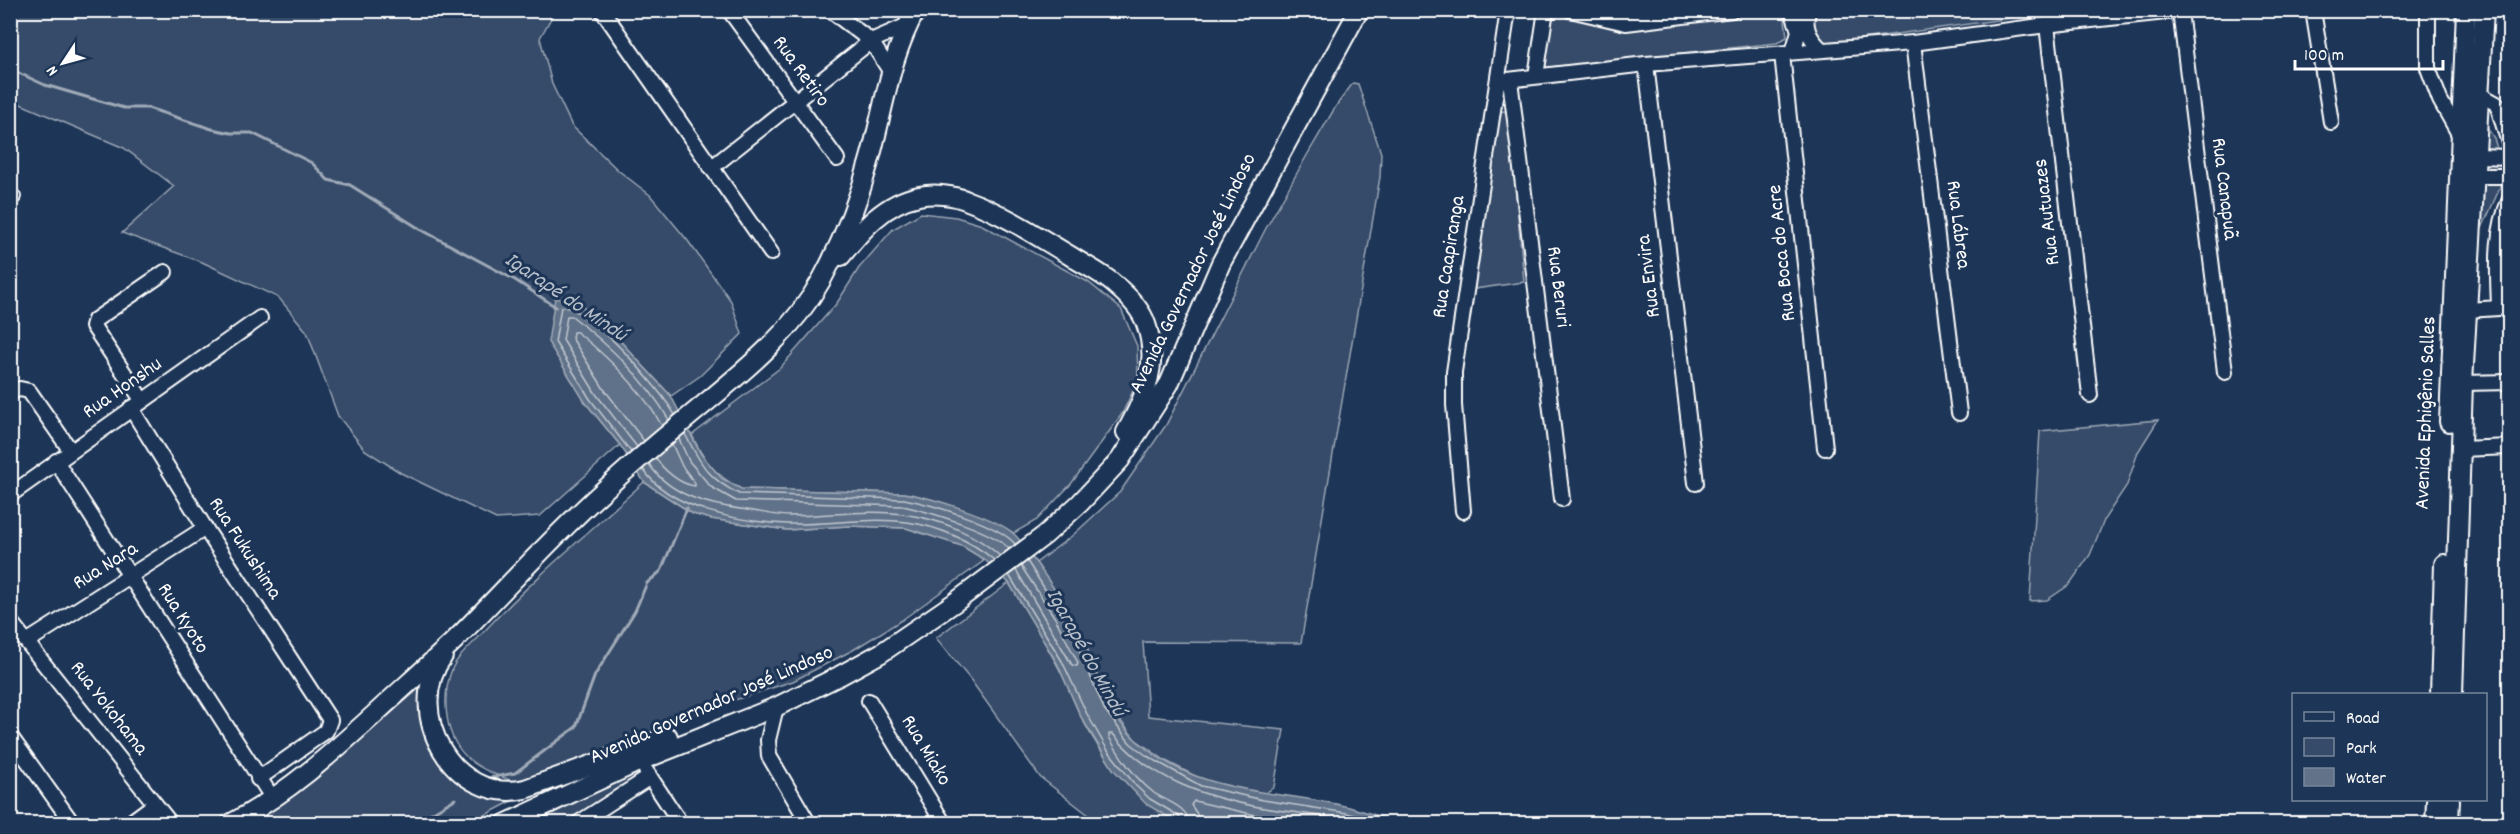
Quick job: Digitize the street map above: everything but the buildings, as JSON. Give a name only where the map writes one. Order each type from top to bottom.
[{"type":"main road","name":"Avenida Ephigênio Salles","points":[[2440,693],[2459,134],[2466,10]]},
{"type":"main road","name":"Avenida Ephigênio Salles","points":[[2453,693],[2460,449],[2484,10]]},
{"type":"main road","name":"Avenida Governador José Lindoso","points":[[505,824],[640,761],[776,707],[881,653],[954,603],[1045,535],[1080,503],[1120,460],[1169,384],[1221,263],[1355,17]]},
{"type":"main road","points":[[821,281],[856,201],[869,161],[890,71],[912,18]]},
{"type":"main road","points":[[230,824],[273,799],[348,739],[454,641],[601,493],[685,419],[729,386],[768,349],[862,229],[900,202],[918,196],[934,195],[953,197],[978,206],[1029,231],[1115,284],[1132,301],[1145,322],[1152,347],[1151,371],[1142,403],[1125,434],[1080,503]]},
{"type":"main road","points":[[454,641],[439,662],[430,685],[429,711],[432,727],[444,755],[453,766],[463,776],[488,789],[501,792],[525,789],[691,729],[713,731]]},
{"type":"main road","points":[[2435,824],[2436,801]]},
{"type":"main road","points":[[2449,824],[2450,801]]},
{"type":"street","points":[[602,10],[771,253]]},
{"type":"street","points":[[830,10],[871,41],[890,71]]},
{"type":"street","points":[[1355,17],[1367,10]]},
{"type":"street","points":[[1536,76],[1546,10]]},
{"type":"street","points":[[1570,10],[1620,22],[1692,12],[1732,10]]},
{"type":"street","name":"Rua Boca do Acre","points":[[1792,10],[1799,31],[1787,53],[1825,448]]},
{"type":"street","points":[[1809,10],[1806,22],[1809,34],[1821,49]]},
{"type":"street","points":[[1504,80],[1646,64],[1913,43],[2083,15],[2185,10]]},
{"type":"street","points":[[2313,10],[2331,122]]},
{"type":"street","points":[[2428,10],[2428,68],[2440,100],[2459,134]]},
{"type":"street","name":"Rua Retiro","points":[[730,11],[837,159]]},
{"type":"street","name":"Rua Canapuã","points":[[2180,11],[2225,372]]},
{"type":"street","name":"Rua Caapiranga","points":[[1463,511],[1454,405],[1454,372],[1504,80],[1509,12]]},
{"type":"street","points":[[711,168],[871,41],[912,18]]},
{"type":"street","name":"Rua Autuazes","points":[[2056,20],[2090,395]]},
{"type":"street","name":"Rua Lábrea","points":[[1913,43],[1959,413]]},
{"type":"street","name":"Rua Envira","points":[[1646,64],[1696,483]]},
{"type":"street","name":"Rua Beruri","points":[[1504,80],[1562,499]]},
{"type":"street","points":[[2479,94],[2497,104],[2510,146]]},
{"type":"street","points":[[2476,156],[2510,157]]},
{"type":"street","points":[[2475,176],[2510,176]]},
{"type":"street","points":[[2467,310],[2499,308],[2497,246],[2504,212],[2510,199]]},
{"type":"street","points":[[2471,245],[2497,246]]},
{"type":"street","name":"Rua Fukushima","points":[[165,272],[95,320],[93,326],[205,528],[330,720],[326,731],[258,779]]},
{"type":"street","name":"Rua Honshu","points":[[10,495],[260,318]]},
{"type":"street","name":"Avenida Ephigênio Salles","points":[[2463,383],[2510,382]]},
{"type":"street","points":[[10,392],[20,389],[29,391],[71,452]]},
{"type":"street","points":[[2460,449],[2510,447]]},
{"type":"street","name":"Rua Kyoto","points":[[56,461],[258,779],[273,799]]},
{"type":"street","name":"Rua Nara","points":[[28,641],[205,528]]},
{"type":"street","name":"Rua Yokohama","points":[[10,621],[171,824]]},
{"type":"street","name":"Rua Miako","points":[[869,700],[945,824]]},
{"type":"street","points":[[776,707],[768,740],[769,756],[809,824]]},
{"type":"street","points":[[10,736],[73,824]]},
{"type":"street","points":[[640,761],[681,824]]},
{"type":"street","points":[[578,823],[650,777]]},
{"type":"street","points":[[128,824],[155,804]]},
{"type":"green space","points":[[1814,10],[2046,11],[2041,14],[1824,44],[1811,34]]},
{"type":"green space","points":[[11,11],[555,11],[540,38],[552,84],[572,126],[619,171],[650,195],[688,241],[731,301],[742,334],[700,376],[671,396],[610,330],[585,402],[620,445],[540,516],[496,519],[401,473],[365,450],[338,416],[307,332],[279,298],[202,262],[122,233],[174,186],[124,148],[11,100]]},
{"type":"green space","points":[[1784,11],[1787,37],[1777,43],[1541,68],[1552,20],[1558,15],[1617,25]]},
{"type":"green space","points":[[1353,83],[1358,84],[1381,153],[1380,177],[1301,643],[1143,642],[1148,716],[1284,730],[1274,787],[1264,794],[1203,780],[1166,761],[1135,739],[1109,706],[1086,645],[1036,563],[1073,535],[1120,492],[1166,425],[1265,230],[1336,106]]},
{"type":"green space","points":[[1505,111],[1509,119],[1524,282],[1474,289],[1496,112]]},
{"type":"green space","points":[[2481,119],[2494,138],[2499,156],[2478,154]]},
{"type":"green space","points":[[2509,161],[2509,173],[2480,173],[2479,162]]},
{"type":"green space","points":[[2502,183],[2480,233],[2480,184]]},
{"type":"green space","points":[[921,213],[956,217],[982,225],[1088,282],[1121,309],[1137,346],[1138,380],[1122,414],[1071,484],[1037,520],[1014,533],[960,509],[904,493],[741,489],[711,466],[692,435],[780,368],[837,303],[859,268],[893,229]]},
{"type":"green space","points":[[2158,420],[2138,452],[2127,485],[2105,518],[2090,555],[2069,585],[2047,600],[2030,601],[2040,431]]},
{"type":"green space","points":[[644,482],[693,514],[711,519],[787,530],[848,526],[906,528],[962,546],[985,560],[902,620],[853,650],[793,681],[701,711],[608,752],[515,782],[480,767],[461,751],[450,730],[446,705],[449,680],[454,665],[463,652],[518,597]]},
{"type":"green space","points":[[1009,583],[1060,669],[1081,717],[1100,750],[1122,779],[1148,803],[1180,823],[1099,823],[1040,777],[970,679],[936,638]]},
{"type":"green space","points":[[420,688],[420,710],[424,732],[439,762],[452,774],[487,793],[514,800],[470,823],[246,824],[320,774]]},
{"type":"green space","points":[[638,772],[640,776],[566,823],[531,824]]},
{"type":"water","points":[[555,298],[578,303],[610,330],[671,396],[701,454],[721,478],[741,489],[904,493],[945,503],[978,515],[1014,534],[1045,575],[1068,611],[1087,649],[1106,698],[1119,720],[1136,740],[1160,758],[1185,772],[1211,781],[1238,788],[1349,807],[1401,823],[1180,824],[1146,804],[1113,769],[1081,717],[1057,663],[1009,583],[985,560],[962,546],[906,528],[848,526],[787,530],[711,519],[693,514],[644,482],[620,445],[585,402],[548,342]]},
{"type":"waterway","name":"Igarapé do Mindú","points":[[10,69],[45,85],[124,108],[148,108],[212,129],[231,133],[252,133],[312,163],[328,180],[350,185],[420,229],[515,280],[556,307]]},
{"type":"waterway","points":[[489,778],[515,773],[576,727],[595,675],[635,611],[647,583],[661,571],[687,508]]},
{"type":"waterway","points":[[413,824],[455,799]]}]
